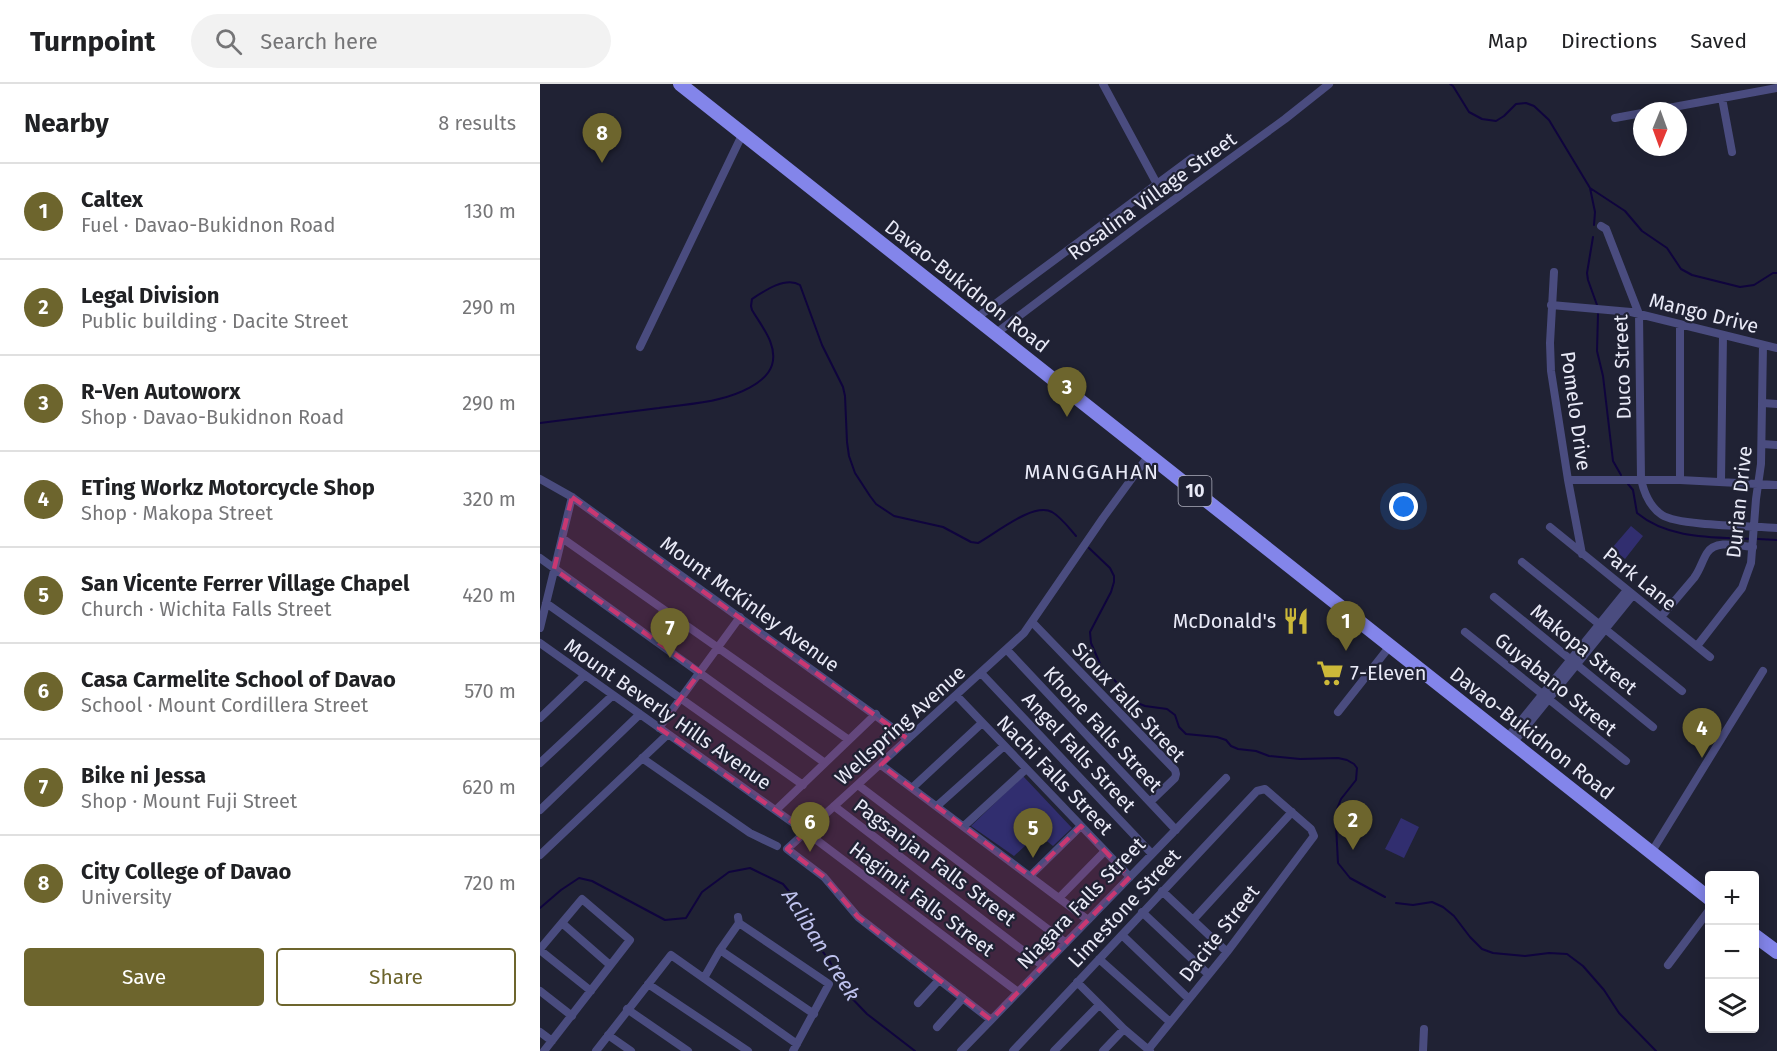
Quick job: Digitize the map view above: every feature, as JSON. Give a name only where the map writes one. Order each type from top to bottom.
[{"type":"highway","name":"Davao-Bukidnon Road","points":[[680,84],[1705,895]]},
{"type":"highway","points":[[1759,938],[1777,952]]},
{"type":"street","points":[[1103,84],[1157,184]]},
{"type":"street","name":"Rosalina Village Street","points":[[995,334],[1286,119],[1329,84]]},
{"type":"street","points":[[1687,104],[1777,88]]},
{"type":"street","points":[[1722,98],[1732,152]]},
{"type":"street","points":[[1615,118],[1633,115]]},
{"type":"street","points":[[640,347],[743,133]]},
{"type":"street","points":[[975,318],[1192,158]]},
{"type":"street","name":"Duco Street","points":[[1601,226],[1606,229],[1639,314],[1641,479]]},
{"type":"street","name":"Pomelo Drive","points":[[1554,272],[1550,359],[1568,480],[1582,554]]},
{"type":"street","name":"Mango Drive","points":[[1551,305],[1639,314],[1777,348]]},
{"type":"street","points":[[1680,324],[1680,480]]},
{"type":"street","points":[[1721,481],[1723,335]]},
{"type":"street","name":"Durian Drive","points":[[1697,646],[1742,588],[1751,563],[1762,444],[1763,345]]},
{"type":"street","points":[[1763,403],[1777,404]]},
{"type":"street","points":[[1762,444],[1777,445]]},
{"type":"street","name":"Wellspring Avenue","points":[[939,980],[858,917],[824,877],[787,849],[1007,650],[1033,623],[1103,518],[1149,455]]},
{"type":"street","name":"Mount McKinley Avenue","points":[[540,479],[572,497],[909,739]]},
{"type":"street","points":[[1568,480],[1641,479],[1777,485]]},
{"type":"street","points":[[1641,479],[1651,504],[1662,515],[1669,518],[1678,521],[1777,528]]},
{"type":"street","points":[[540,628],[572,497]]},
{"type":"street","name":"Park Lane","points":[[1550,527],[1710,657]]},
{"type":"street","points":[[562,538],[849,740]]},
{"type":"street","points":[[1661,617],[1699,572],[1707,553],[1713,547],[1726,544],[1753,547]]},
{"type":"street","points":[[540,558],[825,763]]},
{"type":"street","points":[[1522,562],[1682,691]]},
{"type":"street","points":[[1510,740],[1630,592]]},
{"type":"street","name":"Makopa Street","points":[[1494,597],[1653,727]]},
{"type":"street","points":[[546,603],[803,785]]},
{"type":"street","points":[[659,728],[740,617]]},
{"type":"street","name":"Sioux Falls Street","points":[[1033,623],[1175,770],[1175,778],[1150,802]]},
{"type":"street","name":"Guyabano Street","points":[[1465,632],[1626,761]]},
{"type":"street","name":"Mount Beverly Hills Avenue","points":[[540,643],[806,832]]},
{"type":"street","points":[[1338,712],[1390,645]]},
{"type":"street","name":"Khone Falls Street","points":[[1007,650],[1176,830]]},
{"type":"street","points":[[1651,853],[1763,671]]},
{"type":"street","name":"Angel Falls Street","points":[[981,673],[1152,854]]},
{"type":"street","points":[[540,718],[585,675]]},
{"type":"street","points":[[540,763],[613,695]]},
{"type":"street","name":"Nachi Falls Street","points":[[956,695],[1130,877]]},
{"type":"street","points":[[540,810],[640,714]]},
{"type":"street","points":[[776,810],[876,714]]},
{"type":"street","points":[[912,788],[982,723]]},
{"type":"street","points":[[540,855],[668,734]]},
{"type":"street","points":[[937,806],[1004,746]]},
{"type":"street","points":[[642,758],[757,837],[777,846]]},
{"type":"street","points":[[881,765],[1088,920]]},
{"type":"street","points":[[964,826],[1026,769]]},
{"type":"street","name":"Niagara Falls Street","points":[[961,1051],[1226,778]]},
{"type":"street","points":[[858,785],[1066,943]]},
{"type":"street","name":"Limestone Street","points":[[1013,1051],[1257,791],[1268,790],[1292,812]]},
{"type":"street","name":"Pagsanjan Falls Street","points":[[834,806],[1043,966]]},
{"type":"street","points":[[1193,920],[1292,812]]},
{"type":"street","name":"Dacite Street","points":[[1149,1051],[1313,839],[1314,834],[1311,829],[1292,812]]},
{"type":"street","points":[[1030,876],[1081,826]]},
{"type":"street","name":"Hagimit Falls Street","points":[[806,832],[1018,992]]},
{"type":"street","points":[[1059,898],[1105,852]]},
{"type":"street","points":[[1162,891],[1227,952]]},
{"type":"street","points":[[544,1051],[572,1016],[630,940],[582,899],[540,950],[591,991]]},
{"type":"street","points":[[1142,912],[1209,974]]},
{"type":"street","points":[[1668,965],[1705,916]]},
{"type":"street","points":[[596,1051],[671,955],[795,1048],[829,984],[738,920],[704,978]]},
{"type":"street","points":[[562,923],[610,965]]},
{"type":"street","points":[[1122,935],[1189,999]]},
{"type":"street","points":[[720,950],[814,1014]]},
{"type":"street","points":[[1099,959],[1170,1022]]},
{"type":"street","points":[[918,1003],[939,980],[991,1020]]},
{"type":"street","points":[[1077,982],[1149,1051]]},
{"type":"street","points":[[648,984],[748,1051]]},
{"type":"street","points":[[540,991],[572,1016]]},
{"type":"street","points":[[937,1027],[963,998]]},
{"type":"street","points":[[1054,1051],[1099,1005]]},
{"type":"street","points":[[627,1009],[688,1051]]},
{"type":"street","points":[[1103,1051],[1124,1029]]},
{"type":"street","points":[[1423,1051],[1424,1029]]},
{"type":"street","points":[[540,1032],[552,1041]]},
{"type":"street","points":[[608,1035],[632,1051]]},
{"type":"highlighted area","points":[[572,497],[908,739],[881,765],[1030,876],[1081,826],[1130,877],[991,1020],[858,917],[824,877],[787,849],[806,832],[659,728],[700,672],[554,569]]},
{"type":"shaded area","points":[[1631,526],[1643,536],[1625,559],[1612,548]]},
{"type":"shaded area","points":[[1023,776],[1072,828],[1053,846],[1038,834],[1014,856],[971,826]]},
{"type":"shaded area","points":[[1401,818],[1419,827],[1404,858],[1385,849]]},
{"type":"waterway","points":[[1450,84],[1469,112],[1482,119],[1496,121],[1516,104],[1526,103],[1534,106],[1549,120],[1590,188],[1595,212],[1594,225]]},
{"type":"waterway","points":[[1590,188],[1625,211],[1642,231],[1667,248],[1681,269],[1692,275],[1740,287],[1754,285],[1773,273],[1777,273]]},
{"type":"waterway","points":[[1593,237],[1587,273],[1597,305]]},
{"type":"waterway","points":[[540,423],[704,402],[750,388],[769,372],[773,358],[768,336],[752,310],[752,299],[782,283],[794,283],[800,285],[822,345],[843,387],[849,456],[855,473],[876,504],[894,516],[943,527],[971,542],[978,543],[1014,520],[1035,511],[1044,510],[1059,517],[1076,536]]},
{"type":"waterway","points":[[1598,314],[1597,351],[1603,376],[1613,461],[1621,475]]},
{"type":"waterway","points":[[1628,484],[1633,490],[1637,513],[1662,528],[1706,537],[1750,539]]},
{"type":"waterway","points":[[1758,539],[1777,540]]},
{"type":"waterway","points":[[1089,548],[1110,568],[1114,576],[1111,592],[1090,632],[1091,643],[1101,666],[1135,702],[1167,709],[1175,715],[1179,727],[1186,734],[1217,737],[1226,740],[1238,749],[1256,751],[1269,756],[1300,759],[1338,758],[1354,764],[1357,768],[1356,780],[1341,799],[1337,809],[1338,863],[1350,878],[1385,897]]},
{"type":"waterway","name":"Acliban Creek","points":[[540,908],[579,878],[592,881],[665,920],[686,918],[702,892],[729,872],[750,868],[783,884],[798,902],[812,937],[829,960],[843,989],[867,1014],[915,1051]]},
{"type":"waterway","points":[[1396,903],[1413,905],[1432,902],[1443,907],[1454,916],[1482,949],[1493,953],[1525,956],[1549,953],[1567,954],[1583,966],[1604,990],[1619,1013],[1656,1051]]},
{"type":"place","name":"City College of Davao","points":[[602,163]]},
{"type":"place","name":"R-Ven Autoworx","points":[[1067,417]]},
{"type":"place","name":"McDonald's","points":[[1296,621]]},
{"type":"place","name":"Caltex","points":[[1346,651]]},
{"type":"place","name":"Bike ni Jessa","points":[[670,658]]},
{"type":"place","name":"7-Eleven","points":[[1330,673]]},
{"type":"place","name":"ETing Workz Motorcycle Shop","points":[[1702,758]]},
{"type":"place","name":"Legal Division","points":[[1353,850]]},
{"type":"place","name":"Casa Carmelite School of Davao","points":[[810,852]]},
{"type":"place","name":"San Vicente Ferrer Village Chapel","points":[[1033,858]]},
{"type":"district","name":"MANGGAHAN","points":[[1092,472]]}]
